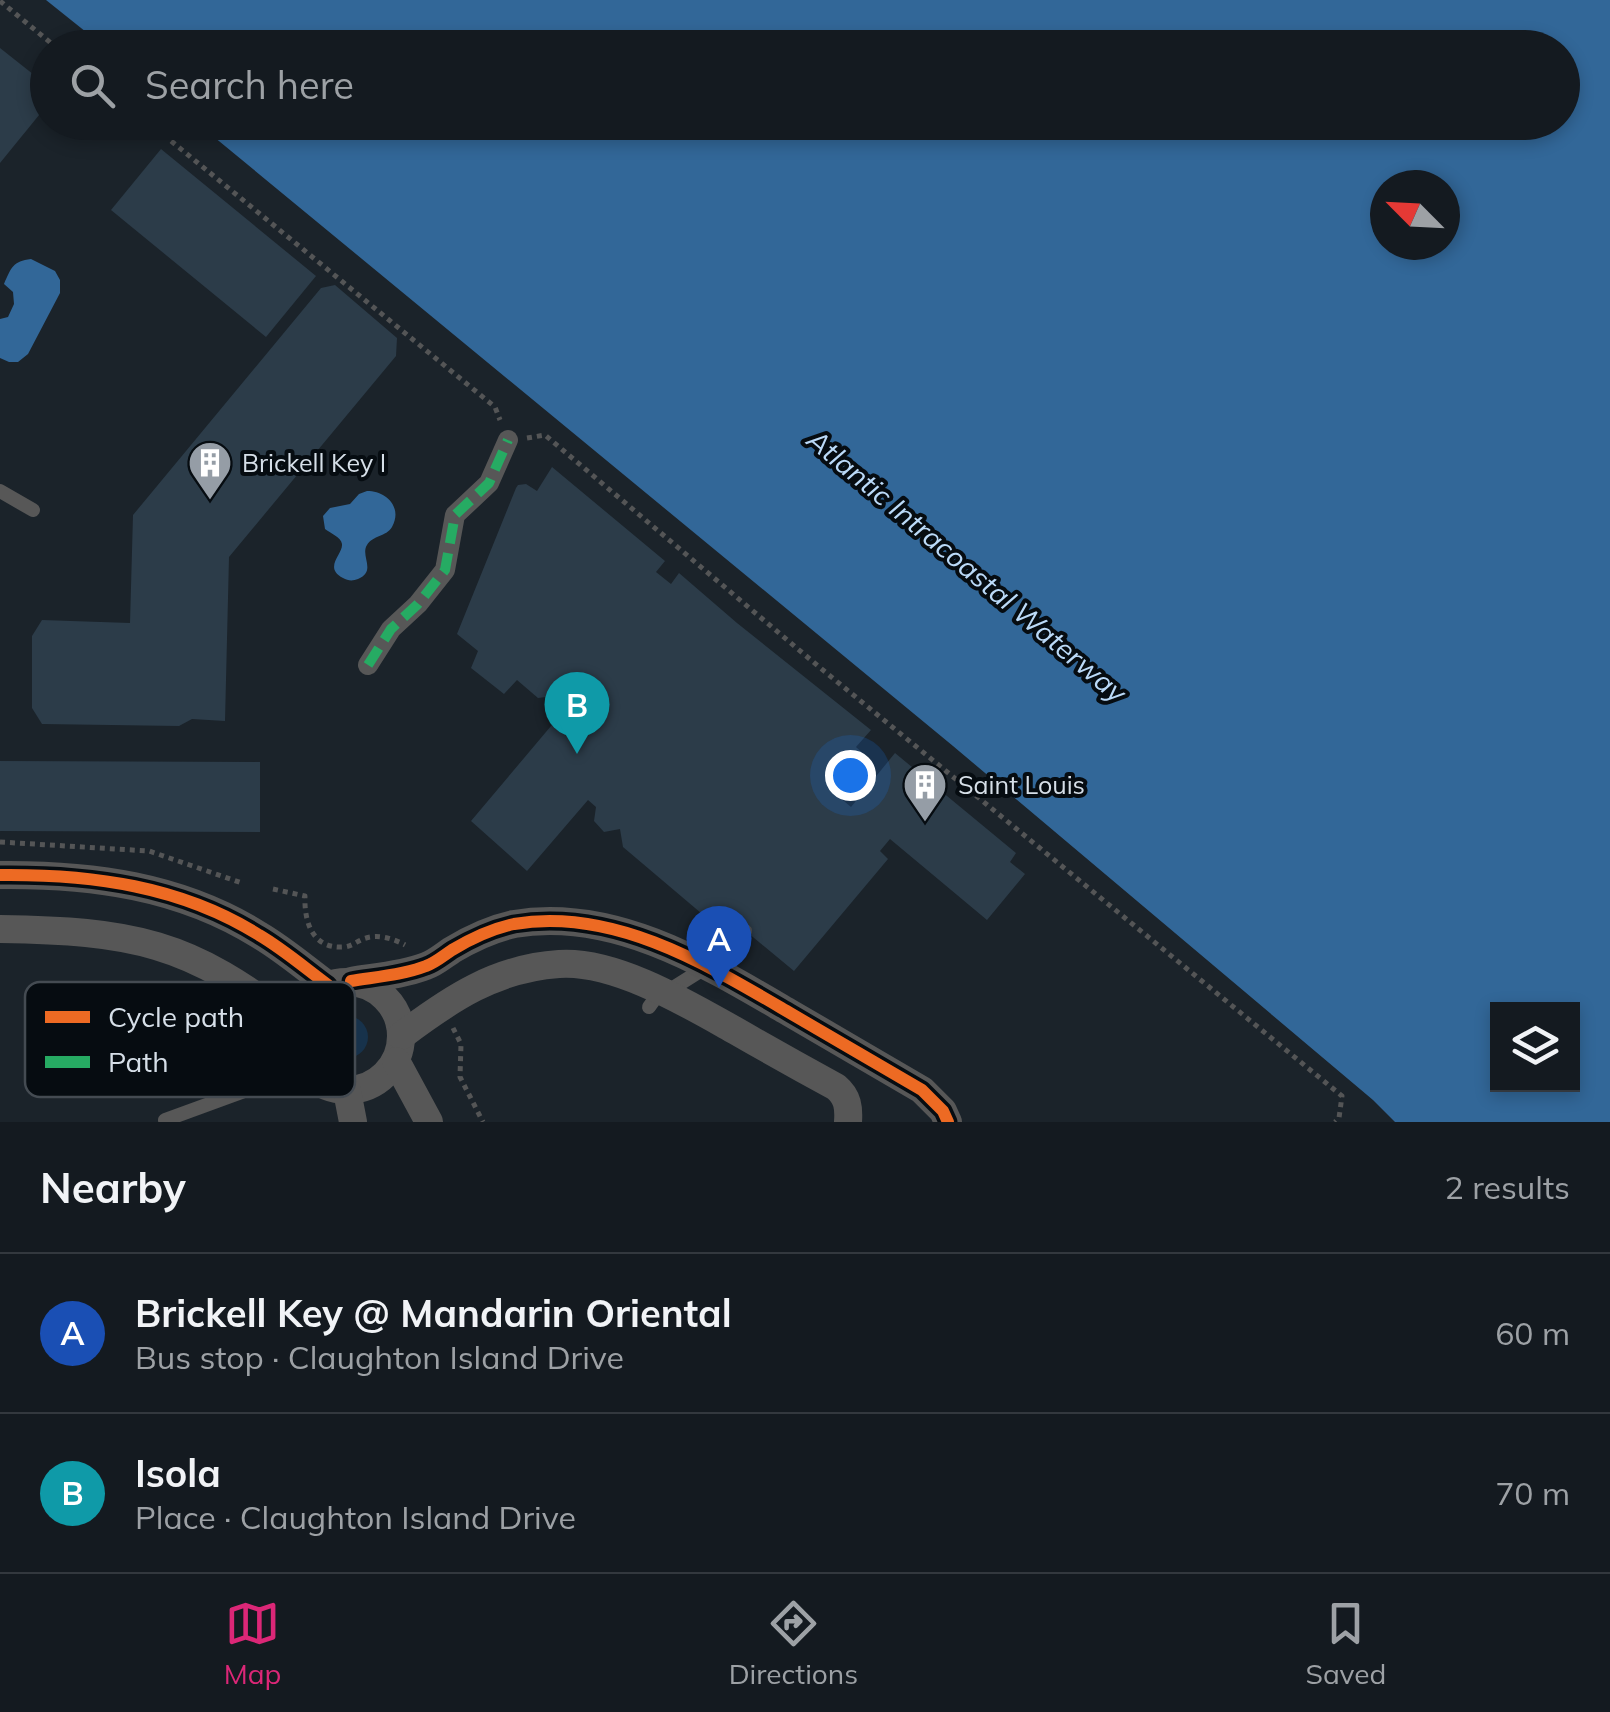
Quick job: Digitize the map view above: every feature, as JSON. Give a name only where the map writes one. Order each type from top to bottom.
[{"type":"street","points":[[368,665],[392,628],[446,570],[454,515],[489,483],[508,440]]},
{"type":"street","points":[[0,875],[91,878],[201,905],[338,982]]},
{"type":"street","points":[[345,982],[424,967],[484,932],[502,927],[540,921],[580,922],[616,930],[708,966],[922,1090],[938,1104],[948,1122]]},
{"type":"street","points":[[0,928],[93,932],[167,948],[207,964],[237,982]]},
{"type":"street","points":[[398,1049],[436,1010],[478,984],[544,966],[588,965],[647,984],[657,1000],[836,1087],[847,1101],[848,1122]]},
{"type":"street","points":[[355,986],[374,990],[390,1003],[400,1024],[398,1049],[388,1072],[369,1087],[355,1090]]},
{"type":"street","points":[[398,1049],[428,1122]]},
{"type":"street","points":[[348,1097],[354,1122]]},
{"type":"lane","points":[[0,491],[33,510]]},
{"type":"lane","points":[[657,1000],[727,954],[745,931]]},
{"type":"lane","points":[[165,1120],[226,1097]]},
{"type":"path","points":[[0,0],[36,30]]},
{"type":"path","points":[[170,140],[494,407],[508,440],[545,436],[1342,1096],[1335,1122]]},
{"type":"path","points":[[273,888],[305,896],[304,914],[310,929],[328,944],[340,948],[364,938],[382,938],[410,948]]},
{"type":"path","points":[[449,1019],[461,1044],[460,1077],[483,1122]]},
{"type":"shaded area","points":[[355,1018],[366,1029],[366,1045],[355,1056]]},
{"type":"water","name":"Atlantic Intracoastal Waterway","points":[[46,0],[1610,0],[1610,1122],[1395,1122],[953,746],[218,140],[1580,140],[1580,30],[84,30]]},
{"type":"water","points":[[31,259],[55,271],[60,293],[28,354],[18,362],[9,362],[0,358],[0,319],[8,317],[14,304],[13,292],[4,284],[13,266]]},
{"type":"water","points":[[367,491],[391,502],[395,520],[389,530],[367,545],[364,576],[349,580],[335,570],[342,544],[325,529],[323,516],[330,508],[350,504]]},
{"type":"building","points":[[0,48],[30,72],[30,126],[0,163]]},
{"type":"building","points":[[161,149],[316,276],[266,337],[111,210]]},
{"type":"building","name":"Brickell Key I","points":[[335,285],[397,338],[396,356],[229,557],[225,721],[192,719],[179,726],[42,724],[32,708],[32,636],[42,620],[130,623],[133,515],[321,288]]},
{"type":"building","points":[[552,467],[665,561],[656,572],[671,584],[679,573],[871,730],[856,747],[867,757],[837,795],[851,807],[895,753],[1016,853],[1010,862],[1025,874],[987,920],[890,839],[880,851],[888,859],[794,971],[730,918],[721,930],[623,847],[620,829],[604,832],[594,821],[596,807],[588,800],[527,871],[471,821],[567,707],[554,696],[538,698],[517,680],[504,694],[471,668],[478,651],[457,634],[516,488],[526,484],[537,491]]},
{"type":"building","points":[[0,761],[260,762],[260,832],[0,831]]},
{"type":"marked path","points":[[368,665],[391,629],[418,604],[445,570],[455,515],[489,483],[508,440]]},
{"type":"cycle path","points":[[0,875],[68,877],[167,894],[229,918],[268,940],[324,982]]},
{"type":"cycle path","points":[[351,981],[426,966],[474,938],[514,924],[551,921],[624,932],[726,976],[906,1080],[922,1090],[943,1111],[948,1122]]},
{"type":"place","name":"Brickell Key I","points":[[210,501]]},
{"type":"place","name":"Isola","points":[[577,754]]},
{"type":"place","name":"Saint Louis","points":[[925,823]]},
{"type":"place","name":"Brickell Key @ Mandarin Oriental","points":[[719,988]]}]
